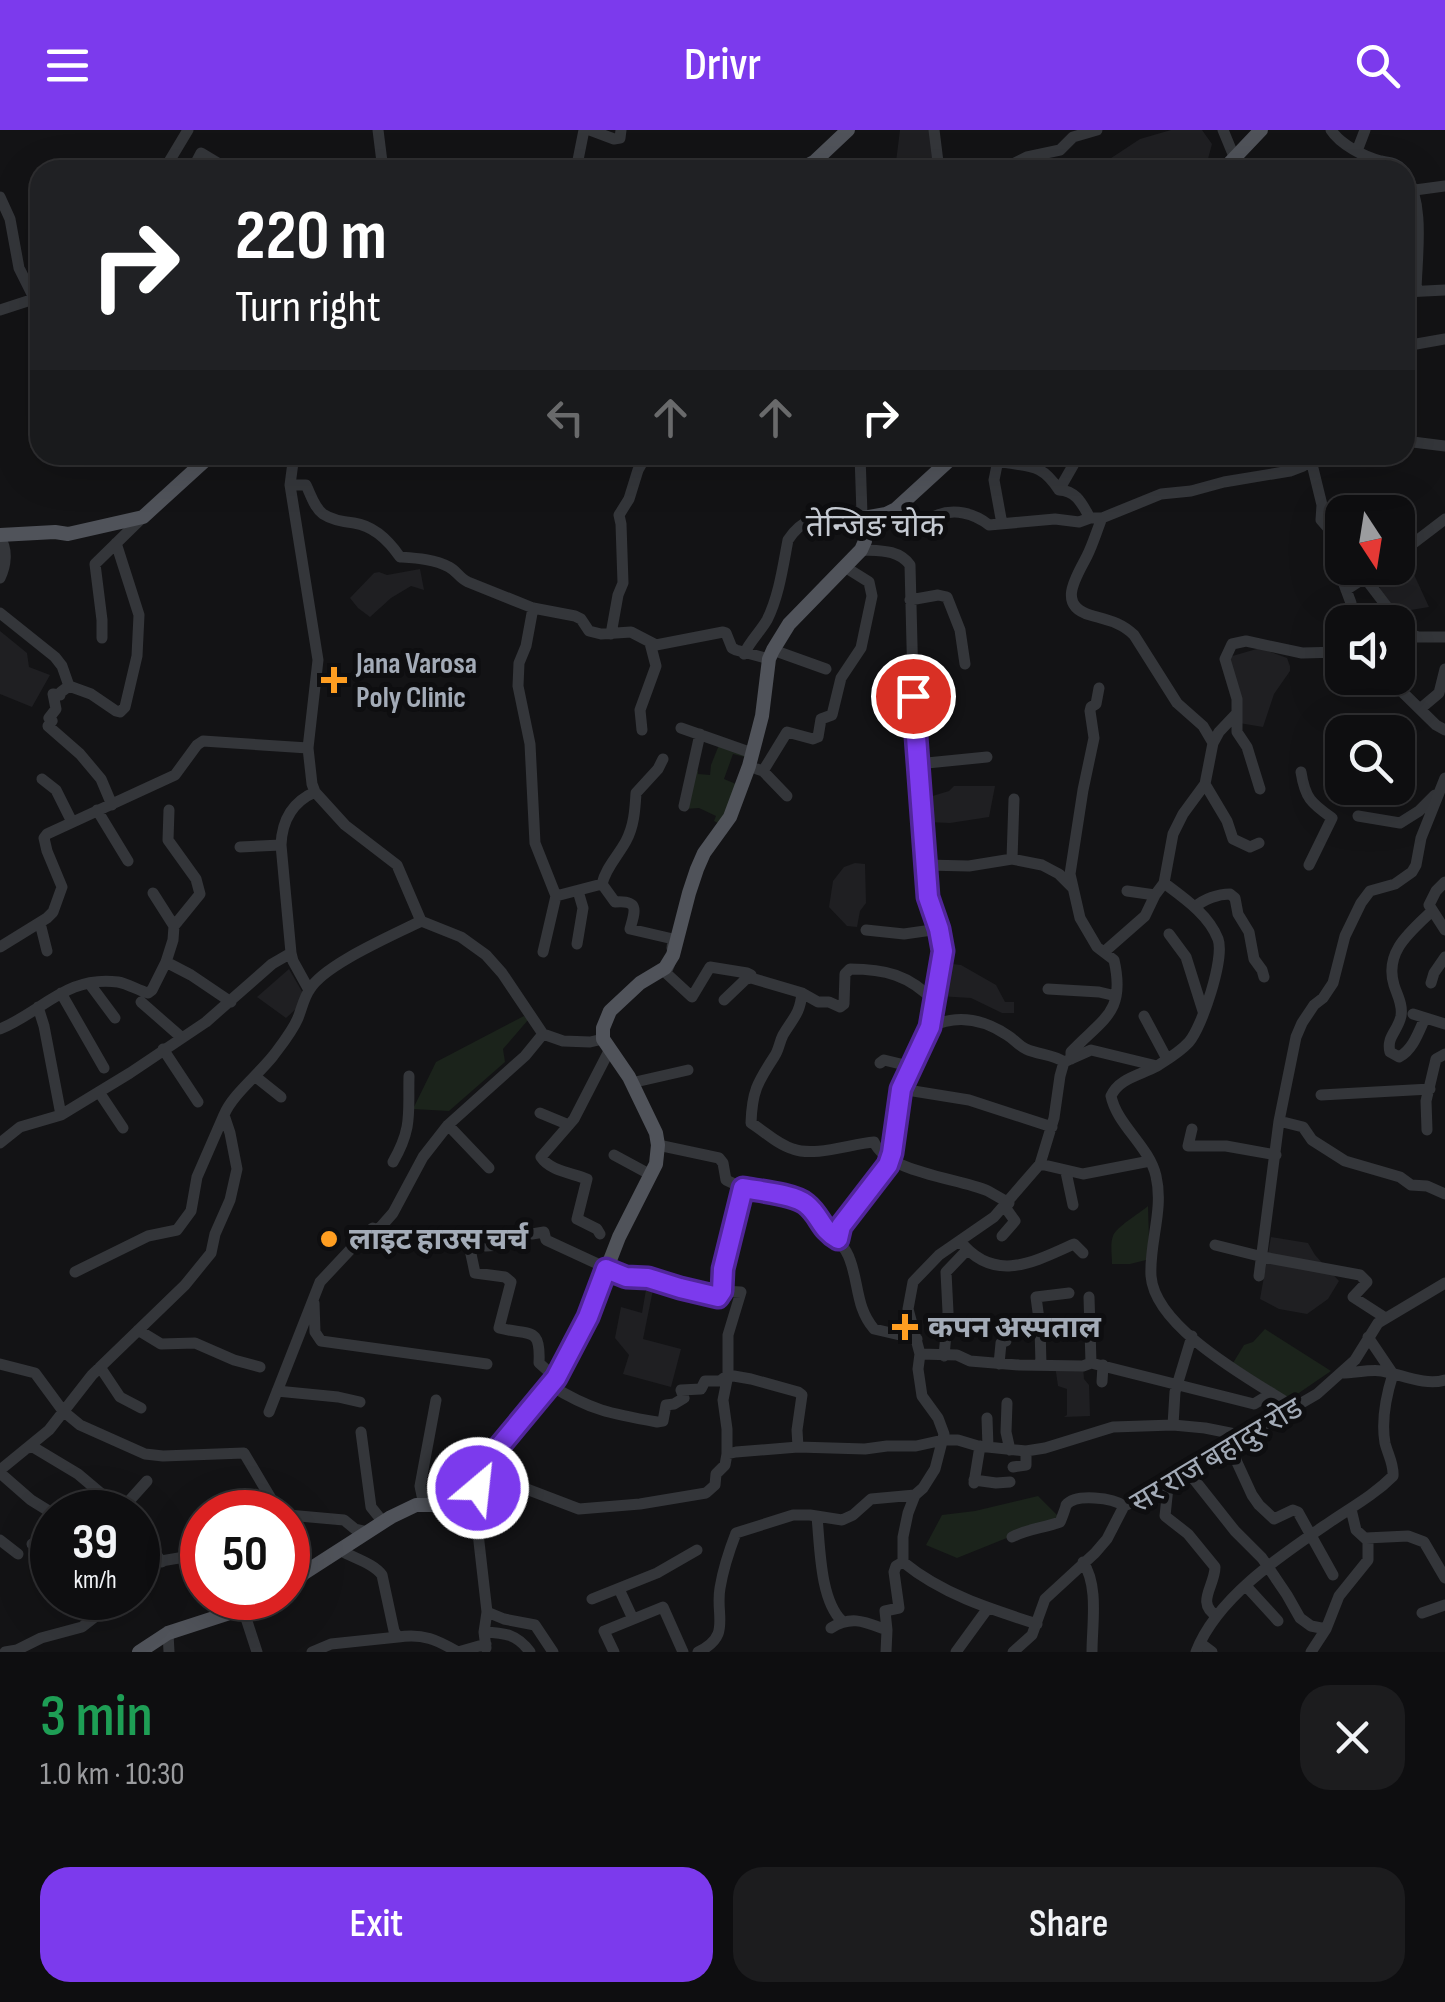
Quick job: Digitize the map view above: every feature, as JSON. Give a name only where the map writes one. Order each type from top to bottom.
[{"type":"main road","points":[[815,160],[848,130]]},
{"type":"main road","points":[[1233,160],[1261,130]]},
{"type":"main road","points":[[0,536],[68,534],[144,517],[200,465]]},
{"type":"main road","points":[[863,543],[862,515],[896,509],[936,465]]},
{"type":"main road","points":[[310,1570],[416,1505],[475,1507],[498,1448],[553,1381],[588,1317],[619,1237],[656,1164],[658,1145],[632,1083],[607,1044],[604,1028],[610,1011],[640,983],[664,968],[672,956],[688,893],[704,853],[730,817],[755,763],[771,655],[790,624],[845,567],[884,514]]},
{"type":"main road","points":[[139,1652],[168,1632],[207,1620]]},
{"type":"street","points":[[170,160],[188,130]]},
{"type":"street","points":[[378,130],[382,160]]},
{"type":"street","points":[[579,160],[587,130],[614,139],[620,138],[620,130]]},
{"type":"street","points":[[934,130],[938,160]]},
{"type":"street","points":[[1020,160],[1060,150],[1072,137],[1097,130]]},
{"type":"street","points":[[1223,130],[1228,160]]},
{"type":"street","points":[[1331,130],[1378,160]]},
{"type":"street","points":[[1357,150],[1365,130]]},
{"type":"street","points":[[1415,191],[1445,186]]},
{"type":"street","points":[[0,197],[10,219],[20,268],[30,286]]},
{"type":"street","points":[[1415,221],[1415,261]]},
{"type":"street","points":[[1415,291],[1445,290]]},
{"type":"street","points":[[0,310],[30,300]]},
{"type":"street","points":[[1415,344],[1445,339]]},
{"type":"street","points":[[1415,442],[1445,446]]},
{"type":"street","points":[[293,465],[290,485],[318,660],[308,748],[315,792],[350,830],[397,866],[421,920],[461,937],[486,955],[543,1034],[554,1040],[607,1044],[569,1125],[542,1158],[556,1169],[587,1179],[577,1218],[597,1228],[600,1234]]},
{"type":"street","points":[[611,634],[623,583],[619,515],[643,465]]},
{"type":"street","points":[[744,654],[773,607],[792,534],[821,515],[862,515],[860,465]]},
{"type":"street","points":[[997,465],[994,480],[1002,524]]},
{"type":"street","points":[[1024,465],[1042,470],[1060,490],[1078,497],[1096,518]]},
{"type":"street","points":[[1060,490],[1074,465]]},
{"type":"street","points":[[884,514],[908,529],[937,515],[962,512],[989,525],[1079,522],[1161,494],[1191,491],[1298,465]]},
{"type":"street","points":[[1313,465],[1322,505],[1321,520],[1334,535],[1338,568],[1351,605]]},
{"type":"street","points":[[290,485],[306,485],[323,514],[360,524],[387,538],[400,557],[441,563],[461,579],[533,608],[575,616],[589,630],[601,634],[631,632],[662,644],[723,632],[732,648],[744,654],[771,655],[826,669]]},
{"type":"street","points":[[102,638],[95,564],[144,517]]},
{"type":"street","points":[[1096,518],[1086,557],[1070,595],[1076,608],[1126,628],[1177,703],[1203,726],[1213,743]]},
{"type":"street","points":[[1415,542],[1445,520]]},
{"type":"street","points":[[0,536],[4,544],[4,569],[0,578]]},
{"type":"street","points":[[0,613],[55,657],[70,686],[123,711],[136,656],[139,615],[116,542]]},
{"type":"street","points":[[838,1239],[841,1226],[890,1159],[901,1089],[930,1027],[943,951],[928,897],[925,865],[910,566],[902,556],[863,543]]},
{"type":"street","points":[[755,763],[787,732],[818,738],[821,719],[832,714],[841,678],[861,648],[872,596],[871,585],[845,567]]},
{"type":"street","points":[[1346,590],[1354,585]]},
{"type":"street","points":[[1370,585],[1408,633],[1418,638],[1445,637]]},
{"type":"street","points":[[910,600],[946,597],[960,630],[965,664]]},
{"type":"street","points":[[533,608],[526,646],[518,663],[518,686],[530,744],[534,843],[556,896],[543,952]]},
{"type":"street","points":[[1260,789],[1247,747],[1236,732],[1237,699],[1225,658],[1232,644],[1246,640],[1302,653],[1325,652]]},
{"type":"street","points":[[642,730],[640,710],[656,666],[650,642]]},
{"type":"street","points":[[1420,709],[1439,693],[1445,669]]},
{"type":"street","points":[[70,686],[60,695],[53,694],[56,708],[48,726],[101,779],[112,806]]},
{"type":"street","points":[[944,1356],[946,1272],[963,1245],[1007,1205],[1040,1164],[1052,1127],[1060,1076],[1071,1052],[1108,1016],[1116,996],[1114,960],[1088,935],[1070,874],[1094,738],[1090,707],[1096,704],[1099,688]]},
{"type":"street","points":[[1406,695],[1445,730]]},
{"type":"street","points":[[1104,952],[1145,916],[1154,894],[1164,883],[1178,824],[1205,784],[1213,743],[1237,713]]},
{"type":"street","points":[[681,728],[755,763],[787,796]]},
{"type":"street","points":[[684,806],[700,734]]},
{"type":"street","points":[[0,947],[53,912],[62,887],[47,852],[47,834],[174,775],[197,744],[204,741],[308,748]]},
{"type":"street","points":[[917,764],[986,757]]},
{"type":"street","points":[[663,759],[636,793],[635,815],[627,839],[602,884],[615,902],[627,901],[632,905],[635,910],[630,930],[673,940],[666,973],[692,996],[710,967],[746,973],[752,978]]},
{"type":"street","points":[[1302,772],[1305,793],[1332,818],[1309,865]]},
{"type":"street","points":[[1259,1276],[1278,1121],[1296,1037],[1314,1005],[1333,983],[1345,936],[1361,903],[1370,891],[1395,884],[1412,872],[1445,778]]},
{"type":"street","points":[[42,779],[56,790],[72,822]]},
{"type":"street","points":[[1205,784],[1233,838],[1250,847],[1259,844]]},
{"type":"street","points":[[309,990],[292,952],[280,845],[290,811],[315,792]]},
{"type":"street","points":[[1358,816],[1400,823],[1438,792]]},
{"type":"street","points":[[1012,858],[1014,799]]},
{"type":"street","points":[[98,810],[128,861]]},
{"type":"street","points":[[0,1029],[76,985],[122,982],[143,993],[152,990],[166,962],[174,926],[200,894],[196,879],[168,840],[168,810]]},
{"type":"street","points":[[240,847],[280,845]]},
{"type":"street","points":[[925,865],[970,866],[1012,858],[1042,866],[1072,887]]},
{"type":"street","points":[[1445,882],[1430,900],[1432,911],[1445,930]]},
{"type":"street","points":[[1164,883],[1195,907],[1218,939],[1220,954],[1215,979],[1190,1041],[1162,1063],[1116,1086],[1111,1096],[1156,1176],[1158,1222],[1152,1284],[1161,1302],[1219,1360],[1292,1408]]},
{"type":"street","points":[[556,896],[602,884]]},
{"type":"street","points":[[577,944],[582,918],[578,891]]},
{"type":"street","points":[[1127,891],[1154,894]]},
{"type":"street","points":[[152,893],[174,926]]},
{"type":"street","points":[[1195,907],[1223,894],[1235,898],[1238,914],[1249,932],[1254,960],[1264,977]]},
{"type":"street","points":[[1432,911],[1403,940],[1390,965],[1402,1008],[1388,1044],[1390,1052],[1404,1056],[1414,1041],[1419,1016],[1445,1024]]},
{"type":"street","points":[[75,1272],[148,1236],[178,1230],[191,1211],[197,1178],[230,1101],[256,1077],[296,1023],[309,990],[334,968],[421,920]]},
{"type":"street","points":[[40,923],[48,951]]},
{"type":"street","points":[[866,930],[904,934],[939,929]]},
{"type":"street","points":[[1170,934],[1186,956],[1203,1011]]},
{"type":"street","points":[[0,1143],[20,1127],[61,1114],[99,1092],[206,1022],[272,964],[292,952]]},
{"type":"street","points":[[1432,983],[1445,957]]},
{"type":"street","points":[[166,962],[231,1002]]},
{"type":"street","points":[[724,1000],[752,978],[840,1007],[844,1004],[845,974],[850,969],[859,969],[894,973],[920,986],[934,1000]]},
{"type":"street","points":[[88,983],[115,1018]]},
{"type":"street","points":[[1048,989],[1116,996]]},
{"type":"street","points":[[60,993],[104,1068]]},
{"type":"street","points":[[802,993],[801,1008],[753,1093],[751,1123],[794,1150],[832,1150],[874,1142],[880,1154],[890,1159],[929,1175],[986,1190],[1007,1205],[1015,1221],[1002,1236]]},
{"type":"street","points":[[141,1002],[180,1037]]},
{"type":"street","points":[[38,1007],[61,1114]]},
{"type":"street","points":[[1144,1016],[1162,1063]]},
{"type":"street","points":[[930,1027],[949,1020],[972,1019],[995,1028],[1026,1049],[1068,1060],[1091,1050],[1162,1063]]},
{"type":"street","points":[[268,1412],[320,1282],[365,1234],[384,1224],[448,1125],[526,1056],[543,1034]]},
{"type":"street","points":[[163,1049],[198,1102]]},
{"type":"street","points":[[1427,1130],[1426,1100],[1436,1059],[1445,1054]]},
{"type":"street","points":[[880,1062],[913,1066]]},
{"type":"street","points":[[632,1083],[688,1070]]},
{"type":"street","points":[[393,1162],[409,1122],[410,1076]]},
{"type":"street","points":[[256,1077],[282,1097]]},
{"type":"street","points":[[901,1089],[969,1100],[1052,1127]]},
{"type":"street","points":[[1321,1095],[1430,1089]]},
{"type":"street","points":[[99,1092],[123,1128]]},
{"type":"street","points":[[540,1113],[569,1125]]},
{"type":"street","points":[[30,1499],[0,1471],[49,1430],[100,1367],[185,1285],[211,1252],[238,1168],[224,1115]]},
{"type":"street","points":[[1278,1121],[1303,1128],[1312,1140],[1345,1161],[1445,1194]]},
{"type":"street","points":[[448,1125],[489,1168]]},
{"type":"street","points":[[1192,1129],[1188,1146],[1226,1146],[1276,1155]]},
{"type":"street","points":[[658,1145],[719,1158],[726,1180],[743,1188],[802,1200],[850,1258],[862,1313],[870,1325],[917,1339]]},
{"type":"street","points":[[614,1156],[651,1175]]},
{"type":"street","points":[[1040,1164],[1084,1174],[1150,1161]]},
{"type":"street","points":[[1066,1172],[1073,1205]]},
{"type":"street","points":[[532,1234],[544,1232],[546,1240],[626,1277],[648,1278],[718,1297],[743,1188]]},
{"type":"street","points":[[502,1245],[486,1246],[468,1240],[475,1274],[505,1277],[512,1282],[499,1328],[538,1338],[539,1363],[573,1399],[596,1410],[663,1422],[666,1405],[684,1398],[682,1390],[701,1389],[705,1381],[720,1381],[728,1376],[751,1379],[802,1396],[796,1430],[798,1447]]},
{"type":"street","points":[[963,1245],[985,1262],[1004,1266],[1027,1266],[1074,1244],[1083,1253]]},
{"type":"street","points":[[963,1245],[938,1255],[913,1282],[908,1309],[920,1354],[922,1396],[938,1418],[943,1440],[936,1469],[915,1496],[908,1513],[902,1537],[903,1562],[920,1576],[988,1608],[1037,1624]]},
{"type":"street","points":[[1215,1245],[1360,1275],[1367,1282],[1353,1297],[1384,1318]]},
{"type":"street","name":"सर राज बहादुर रोड","points":[[1021,1650],[1032,1635],[1045,1599],[1096,1553],[1124,1506],[1168,1486],[1317,1394],[1354,1360],[1384,1318],[1445,1282]]},
{"type":"street","points":[[486,1643],[487,1612],[475,1507],[496,1512],[524,1488],[579,1509],[706,1494],[715,1485],[716,1474],[726,1465],[723,1400],[728,1376],[728,1335],[741,1292],[722,1291]]},
{"type":"street","points":[[1042,1366],[1036,1297],[1068,1293]]},
{"type":"street","points":[[1089,1297],[1102,1382]]},
{"type":"street","points":[[313,1298],[316,1332],[321,1340],[487,1364]]},
{"type":"street","points":[[138,1330],[161,1344],[194,1343],[260,1367]]},
{"type":"street","points":[[1173,1425],[1177,1384],[1192,1336]]},
{"type":"street","points":[[1212,1652],[1198,1647],[1216,1616],[1246,1586],[1266,1567],[1390,1480],[1394,1473],[1385,1444],[1384,1422],[1393,1374],[1368,1336]]},
{"type":"street","points":[[999,1364],[1000,1342],[1006,1341]]},
{"type":"street","points":[[920,1354],[957,1355],[970,1361],[1014,1365],[1097,1364],[1254,1404],[1272,1393]]},
{"type":"street","points":[[0,1364],[35,1373],[63,1411],[80,1425],[145,1454],[244,1453],[266,1490]]},
{"type":"street","points":[[1014,1365],[1014,1381]]},
{"type":"street","points":[[100,1367],[120,1397],[141,1408]]},
{"type":"street","points":[[1342,1373],[1380,1370],[1427,1383],[1445,1380]]},
{"type":"street","points":[[278,1392],[338,1396],[360,1402]]},
{"type":"street","points":[[424,1505],[420,1486],[436,1400]]},
{"type":"street","points":[[1007,1403],[1010,1450]]},
{"type":"street","points":[[987,1418],[974,1481],[1010,1482]]},
{"type":"street","points":[[727,1454],[798,1447],[916,1446],[943,1440],[1026,1451],[1114,1427],[1173,1425],[1245,1436]]},
{"type":"street","points":[[361,1432],[371,1507],[383,1522]]},
{"type":"street","points":[[1229,1445],[1259,1506],[1274,1519],[1296,1510],[1332,1576]]},
{"type":"street","points":[[26,1448],[33,1447],[97,1490]]},
{"type":"street","points":[[1013,1467],[1026,1465],[1026,1451]]},
{"type":"street","points":[[1190,1472],[1235,1531],[1262,1558],[1304,1622],[1326,1629]]},
{"type":"street","points":[[140,1490],[147,1481]]},
{"type":"street","points":[[1168,1486],[1166,1516],[1188,1534],[1215,1567],[1206,1605],[1216,1616]]},
{"type":"street","points":[[703,1651],[719,1634],[720,1588],[736,1533],[793,1515],[842,1520],[870,1499],[915,1496]]},
{"type":"street","points":[[1012,1537],[1060,1522],[1073,1500],[1104,1498],[1124,1506]]},
{"type":"street","points":[[1351,1508],[1356,1530],[1366,1538],[1408,1536],[1424,1542],[1445,1578]]},
{"type":"street","points":[[817,1517],[823,1572],[836,1625],[858,1619],[887,1630]]},
{"type":"street","points":[[310,1518],[344,1520],[368,1532]]},
{"type":"street","points":[[1311,1652],[1326,1629],[1339,1596],[1368,1560],[1366,1538]]},
{"type":"street","points":[[0,1540],[18,1554]]},
{"type":"street","points":[[340,1550],[377,1568],[382,1575],[398,1637]]},
{"type":"street","points":[[592,1599],[656,1573],[697,1550]]},
{"type":"street","points":[[160,1559],[180,1558]]},
{"type":"street","points":[[886,1652],[885,1611],[899,1608],[894,1572],[903,1562]]},
{"type":"street","points":[[1083,1562],[1090,1573],[1092,1589],[1092,1652]]},
{"type":"street","points":[[1246,1586],[1278,1621]]},
{"type":"street","points":[[619,1589],[632,1619]]},
{"type":"street","points":[[1422,1613],[1445,1605]]},
{"type":"street","points":[[614,1652],[604,1631],[663,1607],[683,1652]]},
{"type":"street","points":[[956,1652],[988,1608]]},
{"type":"street","points":[[487,1612],[534,1625],[553,1652]]},
{"type":"street","points":[[5,1652],[82,1627],[92,1620]]},
{"type":"street","points":[[247,1620],[257,1652]]},
{"type":"street","points":[[168,1632],[169,1652]]},
{"type":"street","points":[[312,1652],[331,1644],[414,1635],[432,1637],[458,1652],[511,1636],[522,1641],[530,1652]]},
{"type":"shaded area","points":[[900,130],[932,130],[936,160],[896,160]]},
{"type":"shaded area","points":[[1171,130],[1202,130],[1212,144],[1208,160],[1108,160],[1140,139]]},
{"type":"shaded area","points":[[420,569],[424,590],[411,586],[370,617],[350,598],[374,573],[387,575]]},
{"type":"shaded area","points":[[1415,577],[1429,607],[1415,609],[1415,605],[1389,605],[1379,588],[1415,585]]},
{"type":"shaded area","points":[[0,631],[27,653],[29,667],[50,675],[32,707],[0,694]]},
{"type":"shaded area","points":[[1260,648],[1287,658],[1290,666],[1274,694],[1263,727],[1239,723],[1229,657]]},
{"type":"shaded area","points":[[719,745],[746,754],[733,754],[724,779],[736,784],[720,824],[714,821],[716,816],[699,808],[685,809],[695,770],[710,775]]},
{"type":"shaded area","points":[[954,786],[995,786],[989,817],[927,822],[926,798]]},
{"type":"shaded area","points":[[865,864],[866,903],[857,927],[847,926],[829,907],[833,881],[844,867]]},
{"type":"shaded area","points":[[943,963],[961,965],[996,985],[1005,1002],[1014,1002],[1014,1013],[1002,1013],[971,998],[938,996]]},
{"type":"shaded area","points":[[289,969],[304,995],[286,1018],[257,997]]},
{"type":"shaded area","points":[[524,1016],[528,1020],[503,1049],[505,1062],[449,1111],[413,1109],[436,1062]]},
{"type":"shaded area","points":[[1148,1206],[1146,1260],[1112,1264],[1115,1232]]},
{"type":"shaded area","points":[[1271,1237],[1308,1243],[1339,1281],[1328,1299],[1307,1314],[1279,1309],[1260,1299]]},
{"type":"shaded area","points":[[648,1278],[655,1280],[643,1339],[681,1349],[671,1387],[623,1374],[629,1355],[615,1338],[621,1307],[642,1313]]},
{"type":"shaded area","points":[[1265,1329],[1331,1371],[1290,1399],[1233,1363],[1244,1345],[1253,1342]]},
{"type":"shaded area","points":[[1055,1365],[1083,1367],[1089,1385],[1090,1416],[1064,1417],[1067,1389],[1058,1386]]},
{"type":"shaded area","points":[[1038,1496],[1059,1517],[957,1558],[926,1545],[942,1515]]},
{"type":"place","name":"Jana Varosa Poly Clinic","points":[[334,680]]},
{"type":"place","name":"लाइट हाउस चर्च","points":[[329,1239]]},
{"type":"place","name":"कपन अस्पताल","points":[[905,1327]]},
{"type":"district","name":"तेन्जिङ चोक","points":[[875,525]]},
{"type":"route","points":[[478,1488],[498,1448],[556,1378],[588,1317],[606,1269],[718,1297],[743,1188],[802,1200],[823,1228],[838,1239],[841,1226],[888,1165],[901,1089],[930,1027],[943,951],[928,897],[913,696]]}]
